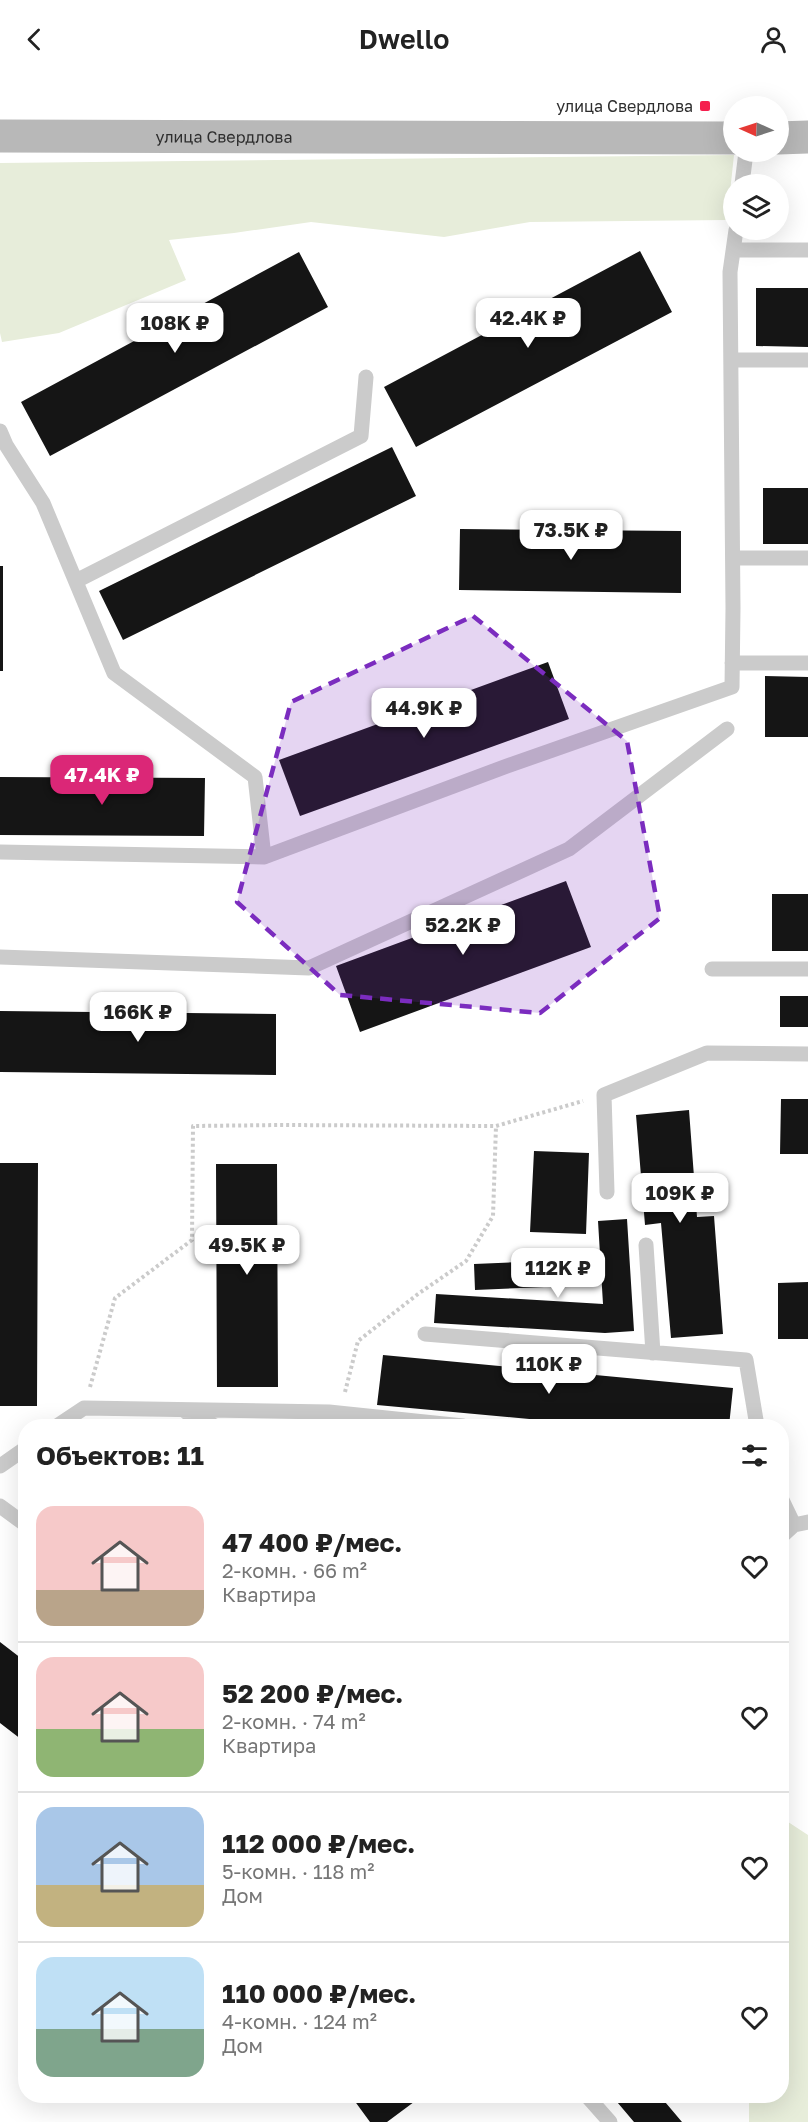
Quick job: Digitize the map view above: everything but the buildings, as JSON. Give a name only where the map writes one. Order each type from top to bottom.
[{"type":"street","name":"улица Свердлова","points":[[0,136],[723,138]]},
{"type":"street","points":[[789,138],[808,137]]},
{"type":"lane","points":[[0,852],[264,857],[507,766],[732,687],[730,272],[735,240]]},
{"type":"lane","points":[[734,250],[808,250]]},
{"type":"lane","points":[[731,360],[808,360]]},
{"type":"lane","points":[[76,581],[361,436],[366,377]]},
{"type":"lane","points":[[0,431],[6,445],[43,502],[114,673],[255,777],[264,857]]},
{"type":"lane","points":[[733,558],[808,558]]},
{"type":"lane","points":[[732,663],[808,663]]},
{"type":"lane","points":[[0,957],[309,968],[569,849],[727,729]]},
{"type":"lane","points":[[712,969],[808,969]]},
{"type":"lane","points":[[607,1192],[604,1095],[707,1053],[808,1054]]},
{"type":"lane","points":[[646,1245],[653,1353]]},
{"type":"lane","points":[[425,1334],[746,1360],[756,1419]]},
{"type":"lane","points":[[68,1419],[84,1408],[329,1412],[396,1419]]},
{"type":"lane","points":[[180,1409],[201,1419]]},
{"type":"lane","points":[[0,1466],[18,1454]]},
{"type":"lane","points":[[0,1506],[18,1519]]},
{"type":"lane","points":[[789,1509],[801,1524]]},
{"type":"lane","points":[[593,2103],[610,2122]]},
{"type":"path","points":[[84,1408],[115,1298],[192,1240],[193,1126],[496,1126],[604,1095]]},
{"type":"path","points":[[329,1412],[344,1395],[358,1341],[418,1294],[466,1261],[493,1216],[496,1126]]},
{"type":"highlighted area","points":[[473,616],[627,741],[660,918],[540,1013],[340,995],[237,902],[291,702]]},
{"type":"green space","points":[[723,155],[723,162],[733,162],[732,174],[723,174],[723,220],[530,222],[444,237],[311,222],[169,240],[186,280],[59,333],[2,342],[0,333],[0,163]]},
{"type":"green space","points":[[789,1823],[808,1835],[808,2122],[749,2122],[749,2103],[789,2103]]},
{"type":"place","name":"улица Свердлова","points":[[705,106]]}]
